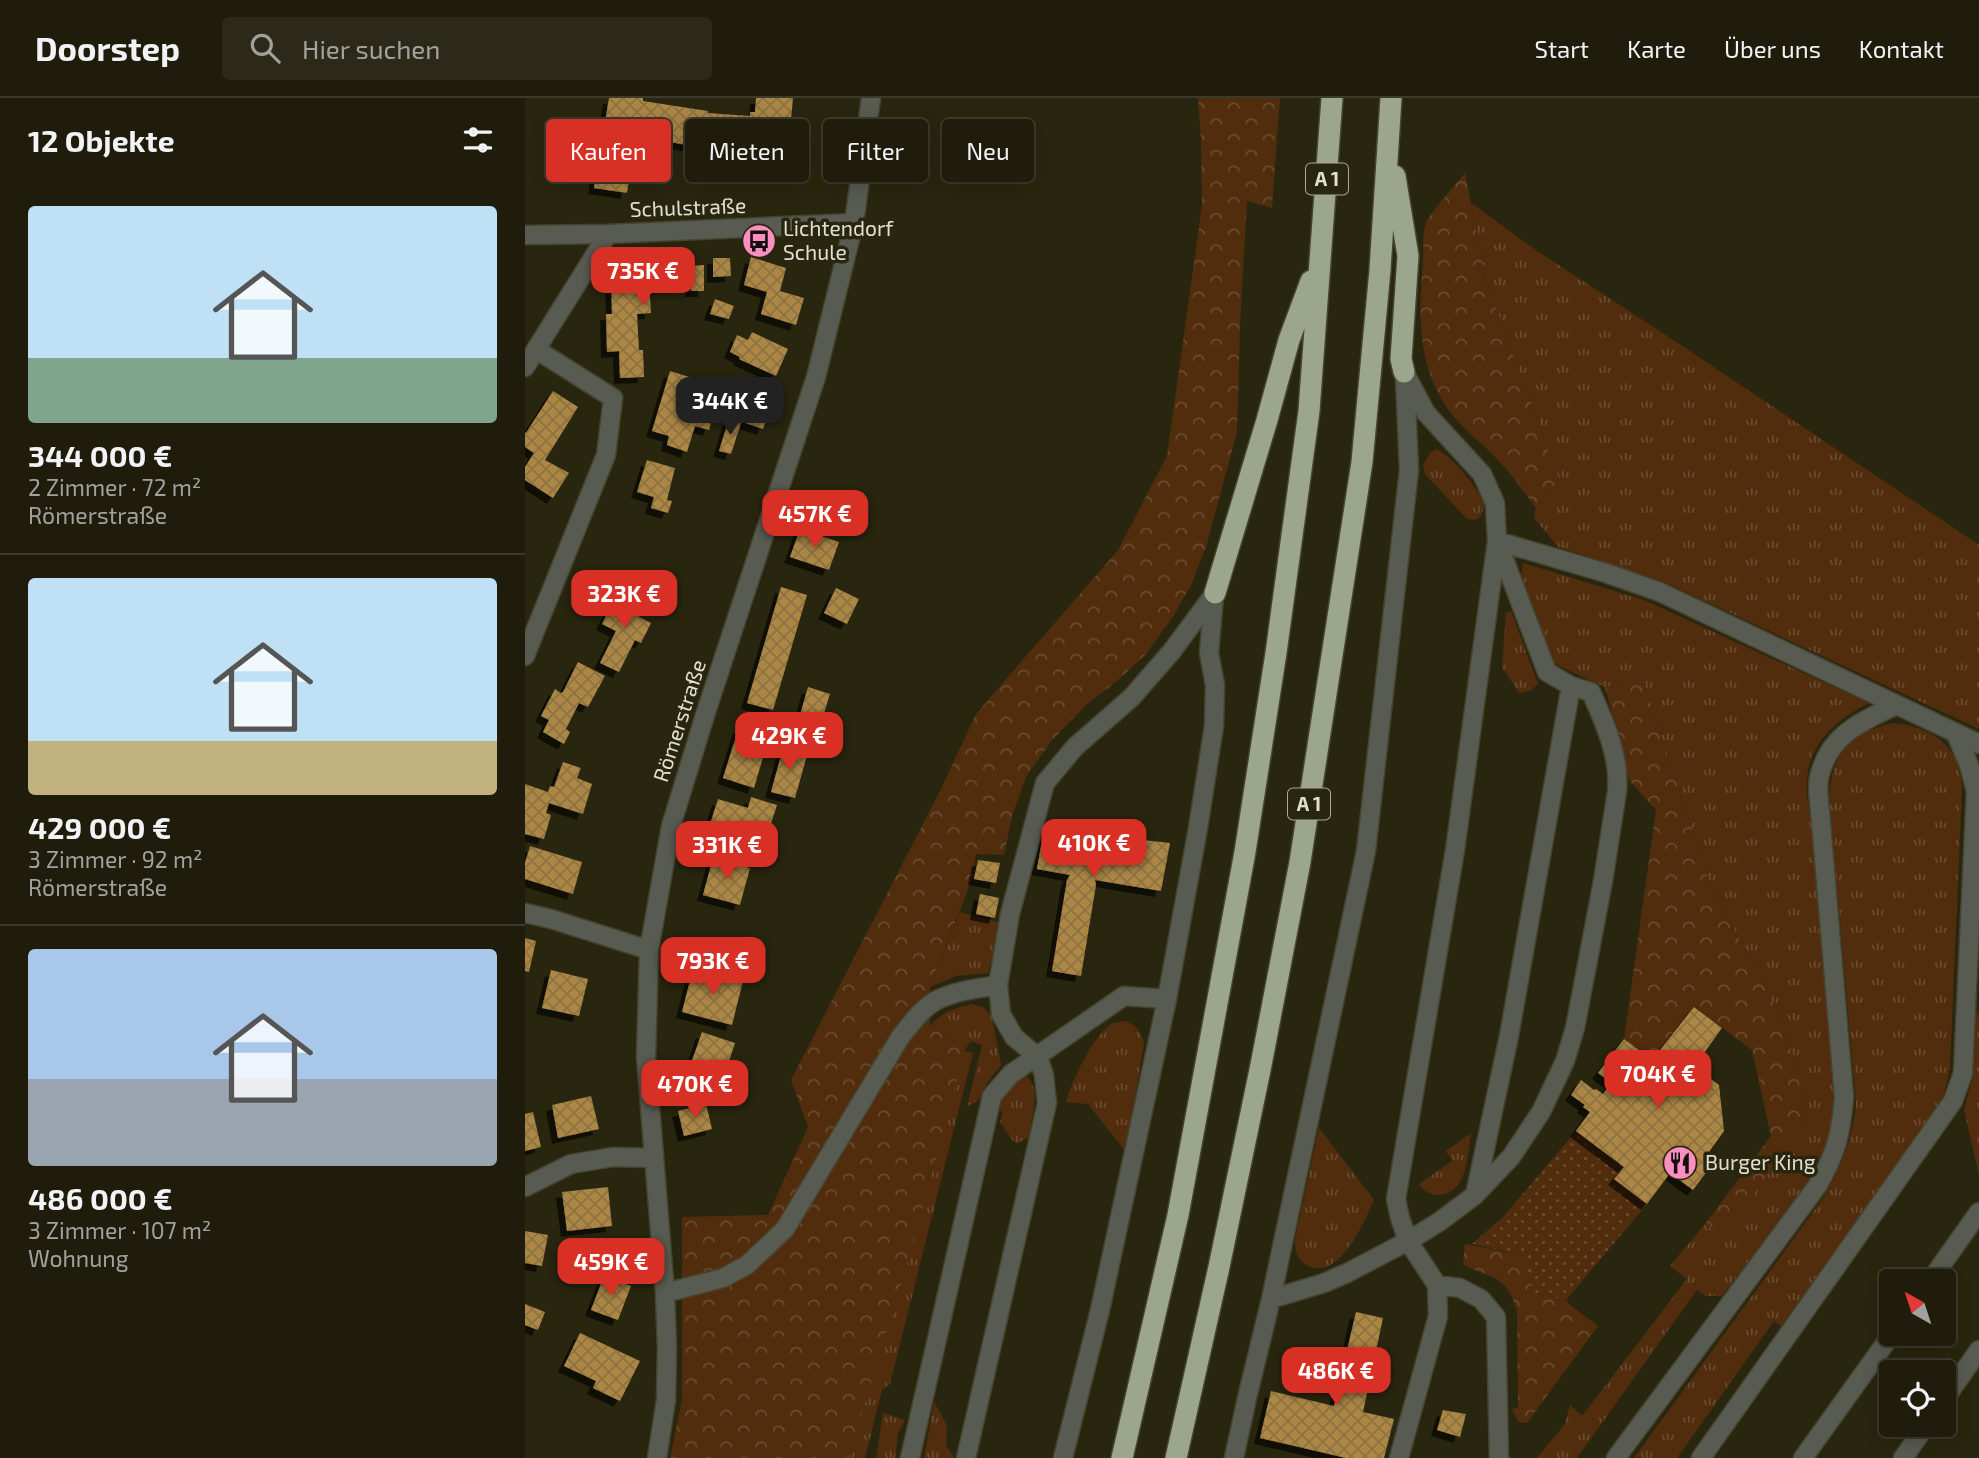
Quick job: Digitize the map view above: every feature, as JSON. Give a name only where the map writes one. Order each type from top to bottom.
[{"type":"highway","name":"A 1","points":[[1122,1458],[1178,1215],[1245,852],[1309,411],[1332,98]]},
{"type":"highway","name":"A 1","points":[[1176,1458],[1239,1173],[1300,862],[1361,463],[1380,270],[1391,98]]},
{"type":"highway","points":[[1388,141],[1408,256],[1401,359],[1404,372]]},
{"type":"highway","points":[[1215,593],[1289,340],[1319,259]]},
{"type":"street","name":"Römerstraße","points":[[657,1458],[666,1400],[667,1349],[646,1057],[649,950],[671,826],[706,712],[810,402],[853,223],[871,98]]},
{"type":"street","name":"Schulstraße","points":[[525,235],[853,223]]},
{"type":"street","points":[[525,367],[608,234]]},
{"type":"street","points":[[525,656],[606,455],[613,398],[537,349]]},
{"type":"street","points":[[1399,1458],[1438,1316],[1437,1285],[1408,1241],[1397,1199],[1455,850],[1497,541],[1495,503],[1482,474],[1426,413],[1404,372]]},
{"type":"street","points":[[1234,1458],[1271,1298],[1366,851],[1409,470],[1404,372]]},
{"type":"street","points":[[1271,1298],[1324,1283],[1347,1273],[1408,1241],[1475,1195],[1511,1157],[1541,1112],[1565,1061],[1581,999],[1618,781],[1611,737],[1591,692],[1571,686],[1547,672],[1497,541]]},
{"type":"street","points":[[1497,541],[1660,592],[1979,744]]},
{"type":"street","points":[[966,1458],[1047,1103],[1044,1075],[1038,1057],[1014,1037],[1001,1014],[998,985],[1010,914],[1045,783],[1075,747],[1132,697],[1172,651],[1215,593]]},
{"type":"street","points":[[1063,1458],[1101,1310],[1167,999],[1214,726],[1215,685],[1209,653],[1215,593]]},
{"type":"street","points":[[1475,1195],[1509,1036],[1571,686]]},
{"type":"street","points":[[1616,1458],[1818,1185],[1833,1158],[1842,1129],[1844,1097],[1819,811],[1819,779],[1829,751],[1855,725],[1896,705]]},
{"type":"street","points":[[1701,1458],[1953,1101],[1963,1073],[1976,791],[1956,734]]},
{"type":"street","points":[[525,913],[649,950]]},
{"type":"street","points":[[665,1293],[723,1278],[747,1265],[785,1229],[901,1036],[918,1015],[936,1000],[998,985]]},
{"type":"street","points":[[910,1458],[992,1096],[1011,1074],[1124,996],[1167,999]]},
{"type":"street","points":[[525,1187],[571,1164],[613,1157],[654,1158]]},
{"type":"street","points":[[1939,1269],[1979,1212]]},
{"type":"street","points":[[1437,1285],[1460,1288],[1481,1299],[1496,1317],[1499,1458]]},
{"type":"street","points":[[1803,1458],[1883,1346]]},
{"type":"street","points":[[1956,1383],[1979,1350]]},
{"type":"street","points":[[1903,1458],[1918,1437]]},
{"type":"green space","points":[[1198,98],[1280,98],[1272,208],[1247,201],[1237,432],[1206,547],[1191,585],[1172,618],[1146,654],[1086,705],[1052,740],[1026,777],[1012,816],[1004,855],[976,854],[972,879],[930,987],[930,1026],[952,1040],[964,1052],[912,1249],[848,1458],[670,1458],[682,1400],[682,1217],[768,1215],[808,1127],[791,1080],[940,791],[976,714],[1118,550],[1167,456],[1202,206]]},
{"type":"green space","points":[[1465,173],[1486,280],[1559,479],[1536,508],[1507,470],[1448,409],[1430,373],[1425,355],[1421,299],[1425,227],[1432,213]]},
{"type":"green space","points":[[1471,203],[1537,251],[1979,545],[1979,729],[1662,581],[1558,547],[1534,518],[1536,508],[1559,479],[1486,280]]},
{"type":"green space","points":[[1437,449],[1464,474],[1485,504],[1481,516],[1475,520],[1467,519],[1425,474],[1423,465],[1430,453]]},
{"type":"green space","points":[[1523,563],[1644,600],[1869,703],[1843,719],[1823,738],[1815,750],[1807,778],[1815,832],[1835,1113],[1829,1141],[1812,1179],[1722,1296],[1706,1296],[1697,1290],[1577,1458],[1537,1458],[1565,1424],[1570,1405],[1582,1416],[1687,1279],[1670,1266],[1705,1224],[1722,1234],[1807,1118],[1794,1058],[1774,1005],[1709,882],[1644,683],[1605,687],[1555,664],[1521,577]]},
{"type":"green space","points":[[1511,611],[1538,684],[1530,691],[1519,693],[1502,667],[1506,613]]},
{"type":"green space","points":[[1644,683],[1709,882],[1774,1005],[1794,1058],[1807,1118],[1722,1235],[1705,1224],[1771,1136],[1752,1050],[1695,1007],[1652,1060],[1624,1039],[1656,810],[1629,780],[1605,687]]},
{"type":"green space","points":[[1894,723],[1921,729],[1942,741],[1956,760],[1960,772],[1962,787],[1950,1068],[1944,1094],[1781,1326],[1774,1321],[1677,1458],[1634,1458],[1824,1197],[1846,1151],[1856,1102],[1829,796],[1835,767],[1847,746],[1866,732]]},
{"type":"green space","points":[[960,912],[1001,923],[988,973],[956,976],[930,987]]},
{"type":"green space","points":[[972,1004],[984,1008],[992,1017],[1001,1065],[987,1084],[982,1097],[967,1107],[982,1045],[971,1041],[964,1051],[973,1053],[890,1384],[882,1390],[865,1458],[848,1458],[964,1052],[952,1040],[930,1026],[949,1011]]},
{"type":"green space","points":[[1976,1011],[1979,1015],[1979,1175],[1964,1110],[1973,1077]]},
{"type":"green space","points":[[1124,1021],[1137,1029],[1144,1043],[1126,1152],[1088,1104],[1066,1102],[1078,1071],[1098,1037],[1113,1023]]},
{"type":"green space","points":[[1026,1076],[1031,1081],[1035,1096],[1029,1137],[1018,1143],[1013,1141],[1000,1122],[1003,1113],[997,1102],[1016,1080]]},
{"type":"green space","points":[[1319,1128],[1374,1200],[1364,1222],[1339,1259],[1328,1266],[1317,1268],[1300,1259],[1295,1239]]},
{"type":"green space","points":[[1576,1131],[1624,1167],[1615,1180],[1647,1204],[1566,1300],[1536,1294],[1520,1254],[1472,1244],[1504,1216]]},
{"type":"green space","points":[[1471,1133],[1467,1162],[1455,1188],[1437,1195],[1424,1190],[1419,1184],[1452,1161],[1446,1151]]},
{"type":"green space","points":[[1465,1244],[1520,1254],[1536,1294],[1566,1300],[1598,1326],[1527,1423],[1518,1422],[1512,1409],[1518,1408],[1517,1311],[1505,1286],[1495,1278],[1463,1265]]},
{"type":"green space","points":[[934,1402],[947,1425],[946,1445],[954,1458],[924,1458]]},
{"type":"green space","points":[[883,1413],[905,1420],[898,1433],[895,1458],[876,1458]]},
{"type":"building","points":[[609,98],[643,98],[643,101],[708,113],[750,116],[750,112],[755,112],[756,98],[793,98],[791,119],[685,119],[685,145],[671,142],[671,119],[606,119]]},
{"type":"building","points":[[595,182],[629,182],[627,193],[594,188]]},
{"type":"building","points":[[691,257],[692,266],[704,265],[704,291],[691,291],[691,284],[641,286],[641,296],[650,296],[651,313],[637,314],[644,377],[620,378],[619,351],[607,352],[606,314],[612,314],[611,276],[648,276],[648,259]]},
{"type":"building","points":[[751,257],[786,268],[780,291],[804,298],[796,325],[761,314],[767,292],[744,285]]},
{"type":"building","points":[[713,258],[730,258],[731,276],[713,277]]},
{"type":"building","points":[[715,299],[734,306],[729,319],[710,314]]},
{"type":"building","points":[[752,332],[788,349],[776,376],[730,352],[737,335],[748,340]]},
{"type":"building","points":[[670,371],[699,380],[691,407],[700,410],[699,415],[712,419],[709,430],[695,426],[687,452],[667,445],[669,436],[652,431]]},
{"type":"building","points":[[739,385],[774,397],[763,429],[728,417]]},
{"type":"building","points":[[553,391],[578,407],[545,460],[569,473],[553,498],[525,480],[525,467],[534,453],[525,447],[525,432]]},
{"type":"building","points":[[729,419],[741,423],[731,454],[719,451]]},
{"type":"building","points":[[647,460],[675,468],[667,500],[672,501],[668,513],[651,508],[654,497],[637,492]]},
{"type":"building","points":[[800,529],[839,542],[829,570],[790,557]]},
{"type":"building","points":[[781,587],[807,595],[773,710],[747,703]]},
{"type":"building","points":[[836,588],[859,599],[847,624],[824,613]]},
{"type":"building","points":[[618,592],[644,605],[639,617],[651,623],[641,643],[635,640],[619,672],[600,663],[616,631],[602,624]]},
{"type":"building","points":[[578,662],[605,676],[588,707],[579,703],[566,729],[570,732],[564,744],[543,732],[549,720],[541,716],[555,689],[563,692]]},
{"type":"building","points":[[808,687],[830,694],[816,739],[795,733]]},
{"type":"building","points":[[739,727],[769,737],[754,788],[723,778]]},
{"type":"building","points":[[784,745],[808,752],[795,798],[771,792]]},
{"type":"building","points":[[563,762],[581,768],[577,778],[592,784],[583,814],[549,803],[546,813],[551,815],[544,839],[525,834],[525,784],[548,792],[550,786],[554,787]]},
{"type":"building","points":[[751,797],[777,805],[769,830],[745,822],[740,840],[708,831],[718,799],[748,808]]},
{"type":"building","points":[[1045,823],[1170,843],[1161,891],[1095,880],[1081,976],[1052,971],[1070,875],[1037,869]]},
{"type":"building","points":[[530,846],[582,862],[573,894],[525,879],[525,863]]},
{"type":"building","points":[[713,858],[750,868],[740,905],[703,895]]},
{"type":"building","points":[[978,860],[1000,863],[996,883],[974,879]]},
{"type":"building","points":[[980,894],[999,898],[995,918],[976,914]]},
{"type":"building","points":[[525,938],[536,941],[529,972],[525,971]]},
{"type":"building","points":[[693,969],[743,981],[732,1025],[682,1012]]},
{"type":"building","points":[[551,970],[588,979],[579,1016],[542,1008]]},
{"type":"building","points":[[1694,1007],[1722,1028],[1699,1060],[1703,1063],[1698,1069],[1719,1085],[1724,1131],[1709,1152],[1717,1158],[1693,1190],[1670,1173],[1647,1204],[1614,1179],[1624,1167],[1576,1131],[1590,1112],[1571,1095],[1581,1080],[1603,1094],[1611,1083],[1598,1073],[1624,1039],[1652,1060]]},
{"type":"building","points":[[702,1032],[735,1043],[722,1083],[688,1072]]},
{"type":"building","points":[[591,1096],[599,1129],[558,1138],[552,1105]]},
{"type":"building","points":[[706,1104],[712,1129],[684,1136],[678,1111]]},
{"type":"building","points":[[533,1112],[541,1147],[525,1151],[525,1114]]},
{"type":"building","points":[[608,1187],[612,1226],[567,1231],[562,1192]]},
{"type":"building","points":[[525,1231],[548,1235],[542,1266],[525,1263]]},
{"type":"building","points":[[604,1276],[631,1286],[618,1320],[591,1310]]},
{"type":"building","points":[[525,1304],[545,1312],[538,1330],[525,1325]]},
{"type":"building","points":[[1356,1312],[1383,1318],[1363,1412],[1394,1419],[1384,1458],[1346,1458],[1260,1438],[1271,1391],[1334,1406]]},
{"type":"building","points":[[580,1333],[640,1361],[620,1401],[593,1388],[596,1381],[564,1366]]},
{"type":"building","points":[[1443,1410],[1466,1414],[1460,1437],[1437,1430]]},
{"type":"place","name":"Lichtendorf Schule","points":[[759,241]]},
{"type":"place","name":"Burger King","points":[[1680,1163]]}]
